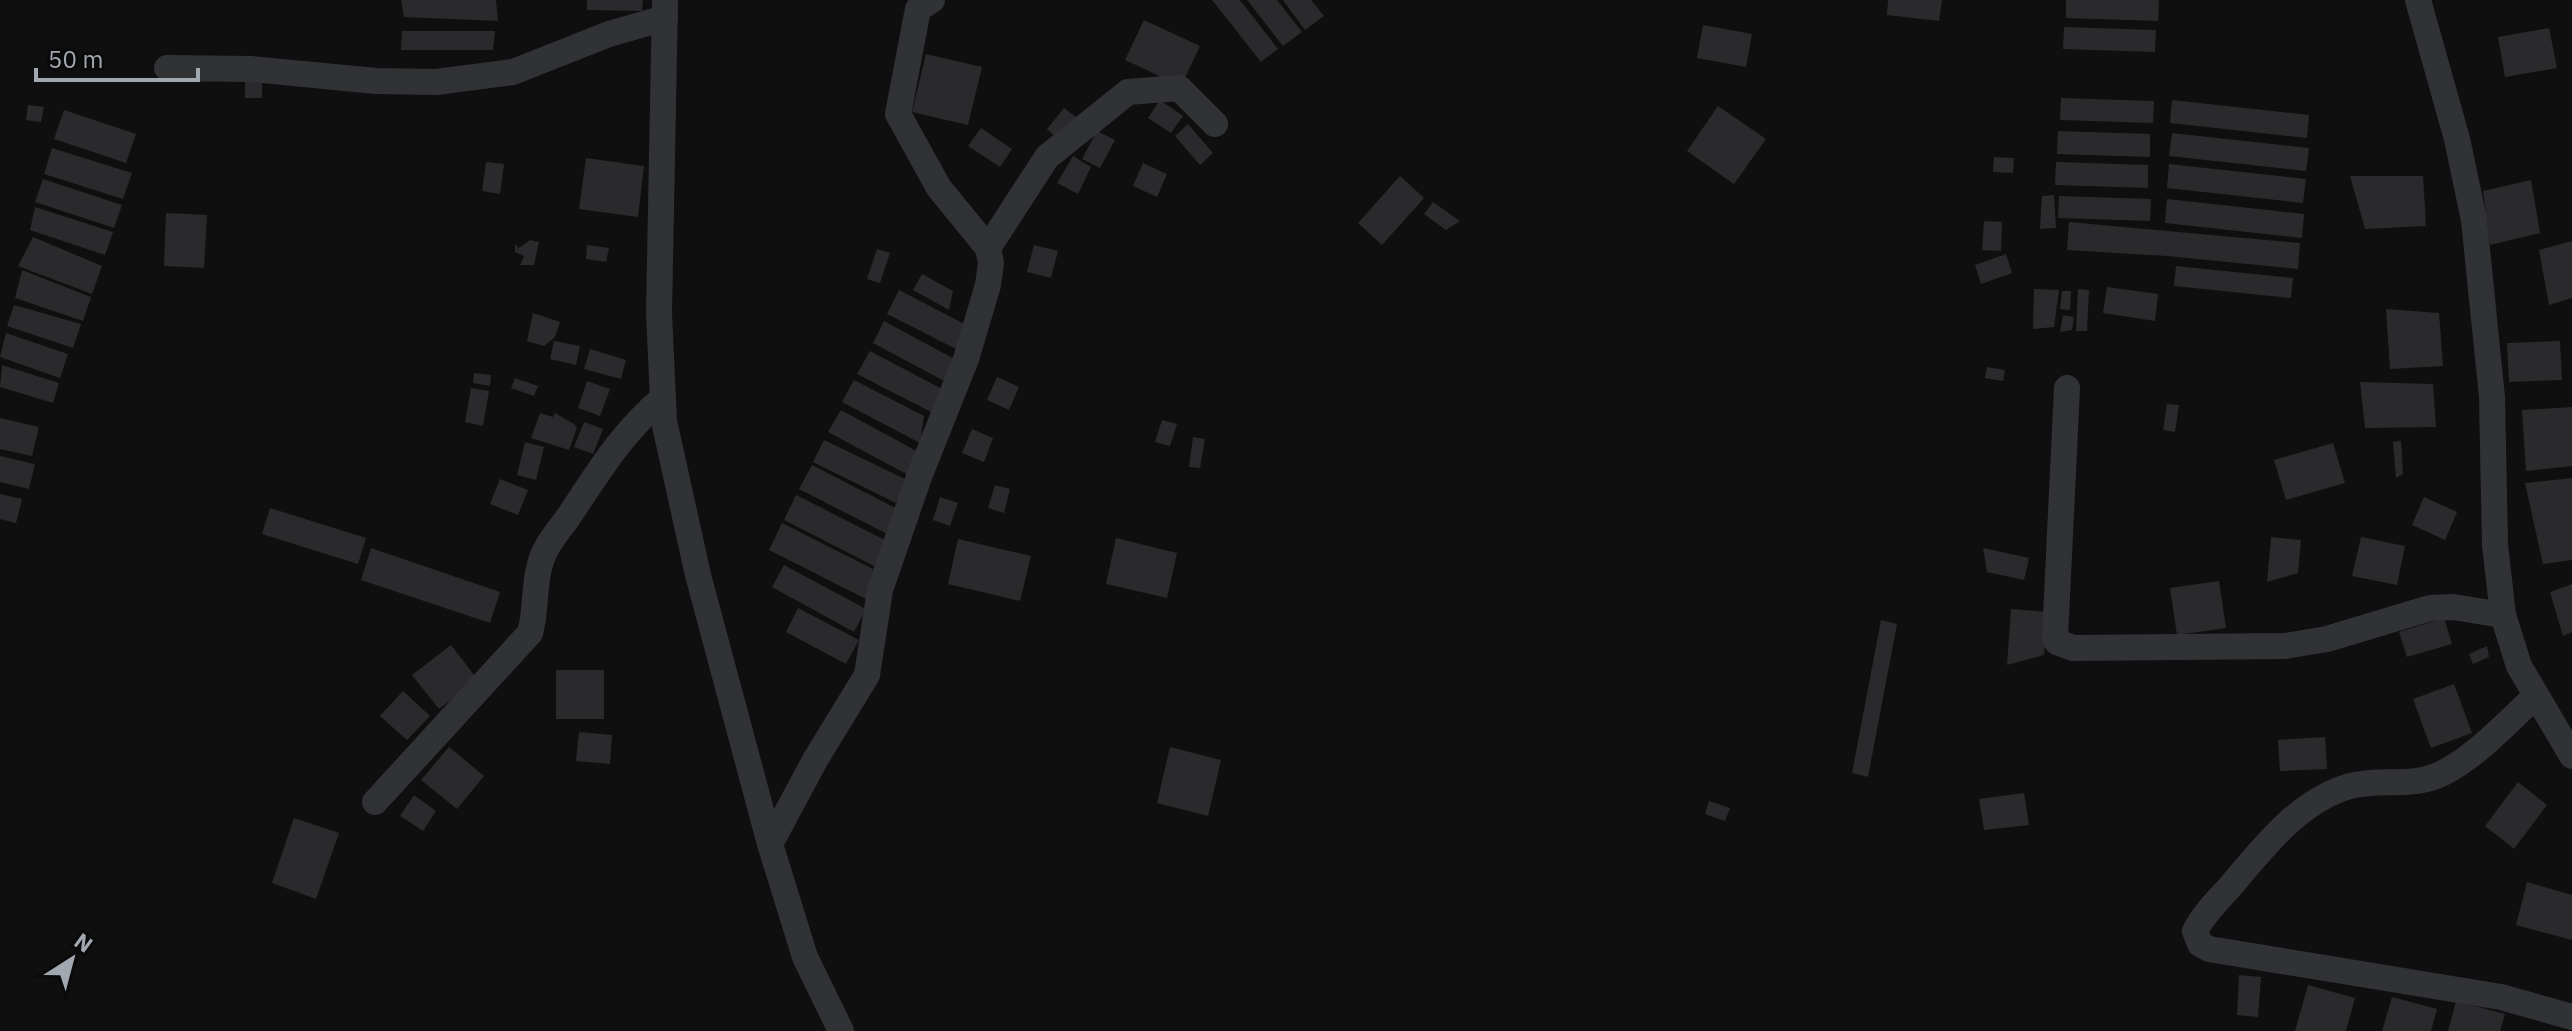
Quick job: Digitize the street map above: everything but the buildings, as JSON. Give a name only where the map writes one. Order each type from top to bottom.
[{"type":"street","points":[[770,844],[815,760],[867,675],[880,590],[919,477],[966,359],[988,285],[991,263],[988,248],[939,188],[898,114],[918,9],[932,0]]},
{"type":"street","points":[[2418,0],[2457,139],[2474,220],[2492,397],[2495,545],[2503,615],[2519,666],[2572,756]]},
{"type":"street","points":[[167,68],[251,69],[376,81],[436,82],[513,72],[665,9],[659,313],[664,421],[698,575],[770,844],[805,957],[841,1031]]},
{"type":"street","points":[[988,248],[1047,157],[1128,92],[1179,88],[1215,124]]},
{"type":"street","points":[[2067,388],[2055,638],[2062,645],[2073,648],[2285,646],[2327,639],[2430,608],[2453,607],[2503,615]]},
{"type":"street","points":[[375,802],[530,633],[535,618],[541,557],[623,438],[662,399]]},
{"type":"street","points":[[2536,696],[2461,761],[2442,773],[2419,782],[2353,785],[2331,793],[2295,815],[2263,847],[2195,931],[2200,944],[2209,949],[2501,997],[2572,1017]]}]
